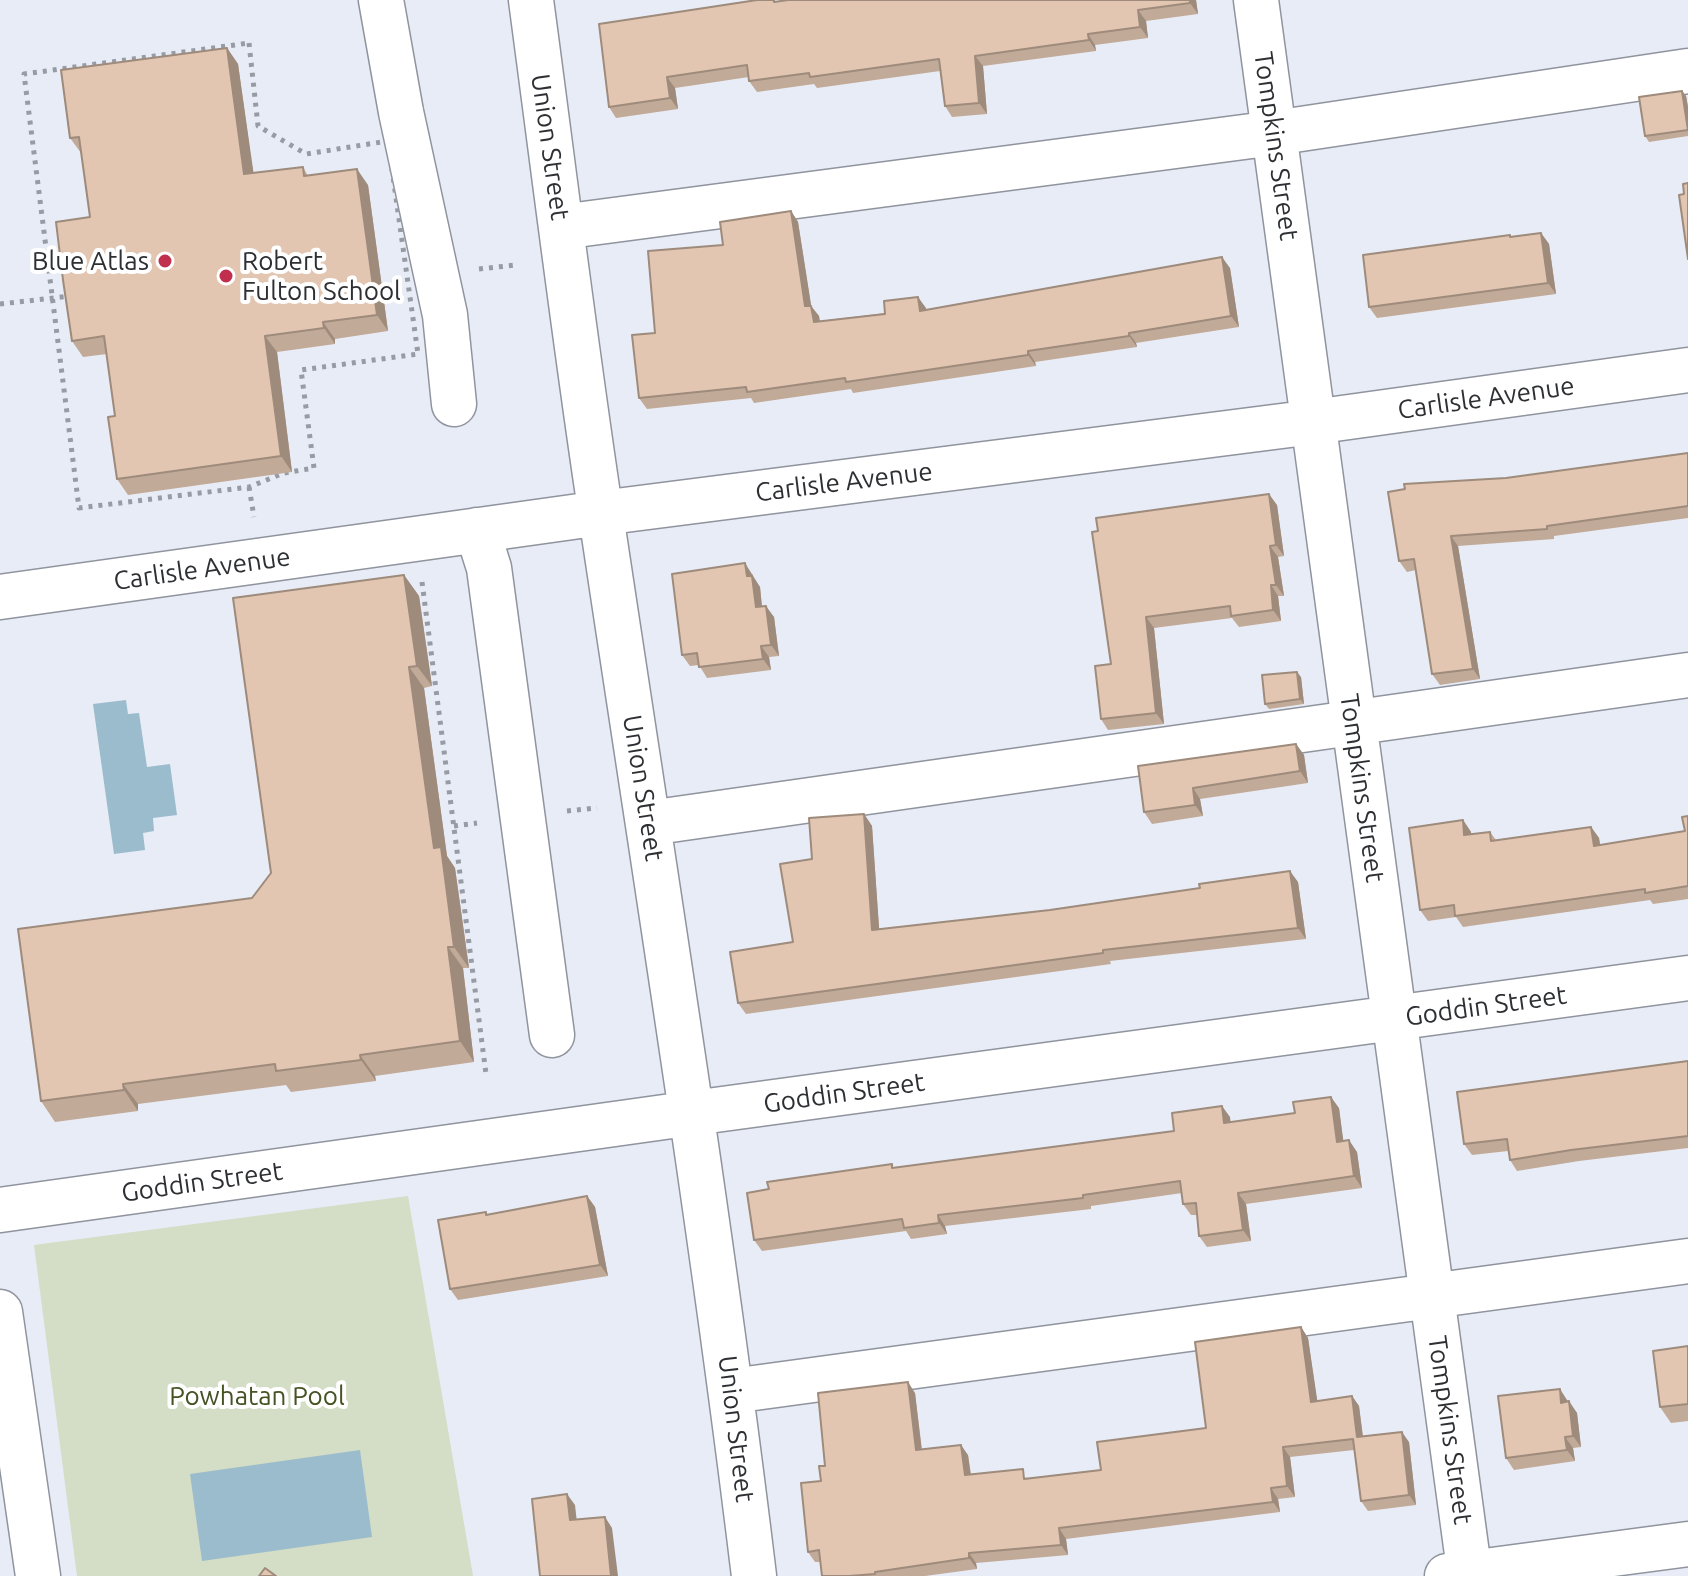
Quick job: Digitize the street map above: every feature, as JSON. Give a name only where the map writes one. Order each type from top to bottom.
[{"type":"street","points":[[381,0],[401,112],[445,315],[454,404]]},
{"type":"street","name":"Union Street","points":[[531,0],[601,513],[693,1113],[754,1576]]},
{"type":"street","name":"Tompkins Street","points":[[1256,0],[1433,1297],[1462,1575]]},
{"type":"street","points":[[561,227],[1274,133],[1688,71]]},
{"type":"street","name":"Carlisle Avenue","points":[[0,597],[601,513],[1313,422],[1688,370]]},
{"type":"street","points":[[477,530],[489,568],[552,1035]]},
{"type":"street","points":[[649,823],[1688,675]]},
{"type":"street","name":"Goddin Street","points":[[0,1210],[1688,978]]},
{"type":"street","points":[[732,1391],[1688,1261]]},
{"type":"street","points":[[0,1312],[38,1576]]},
{"type":"street","points":[[1462,1575],[1688,1544]]},
{"type":"path","points":[[249,43],[258,126],[306,154],[388,141],[418,354],[301,370],[314,468],[284,473],[249,487],[79,508],[24,74],[249,43]]},
{"type":"path","points":[[496,267],[516,265]]},
{"type":"path","points":[[0,304],[75,296]]},
{"type":"path","points":[[249,487],[255,523]]},
{"type":"path","points":[[422,577],[486,1074]]},
{"type":"path","points":[[559,812],[597,808]]},
{"type":"green space","name":"Powhatan Pool","points":[[408,1196],[473,1576],[77,1576],[34,1245]]},
{"type":"water","points":[[126,700],[128,714],[139,713],[147,767],[170,764],[177,815],[153,818],[154,831],[143,833],[145,850],[114,854],[93,704]]},
{"type":"water","points":[[360,1450],[372,1537],[202,1561],[190,1474]]},
{"type":"building","points":[[757,0],[1190,0],[1190,3],[1138,10],[1140,27],[1088,34],[1089,40],[975,56],[979,103],[945,106],[939,59],[810,77],[809,73],[749,81],[747,65],[667,77],[670,98],[609,107],[599,24]]},
{"type":"building","name":"Robert Fulton School","points":[[227,48],[244,174],[303,167],[304,176],[357,169],[377,315],[323,322],[324,328],[265,336],[281,456],[117,479],[108,417],[115,416],[104,336],[72,341],[63,280],[56,222],[90,217],[79,137],[70,138],[61,70]]},
{"type":"building","points":[[1682,91],[1688,130],[1645,136],[1639,97]]},
{"type":"building","points":[[1688,183],[1688,259],[1679,195],[1684,194],[1683,184]]},
{"type":"building","points":[[791,211],[805,306],[811,306],[814,322],[885,314],[884,301],[918,297],[920,311],[1222,257],[1231,316],[1028,351],[1028,355],[846,382],[845,378],[747,392],[746,387],[639,398],[632,335],[655,333],[648,251],[723,245],[720,222]]},
{"type":"building","points":[[1541,233],[1548,283],[1369,307],[1363,255]]},
{"type":"building","points":[[1688,453],[1688,506],[1547,526],[1547,529],[1451,536],[1473,669],[1432,674],[1414,559],[1399,561],[1388,492],[1405,489],[1404,484],[1506,478]]},
{"type":"building","points":[[1269,494],[1276,545],[1270,546],[1276,585],[1271,585],[1273,610],[1231,616],[1230,606],[1146,617],[1156,713],[1101,719],[1095,666],[1111,664],[1092,532],[1098,531],[1096,518]]},
{"type":"building","points":[[745,563],[747,576],[752,576],[756,607],[766,606],[771,645],[761,646],[763,659],[699,667],[697,653],[682,655],[672,574]]},
{"type":"building","points":[[404,575],[417,666],[409,667],[434,848],[441,847],[454,947],[448,947],[460,1041],[360,1055],[361,1060],[276,1071],[275,1064],[123,1084],[124,1090],[41,1101],[18,929],[252,898],[271,873],[233,598]]},
{"type":"building","points":[[1297,672],[1300,699],[1265,704],[1262,675]]},
{"type":"building","points":[[1296,744],[1300,771],[1193,788],[1195,805],[1144,812],[1138,766]]},
{"type":"building","points":[[864,814],[872,930],[1050,910],[1290,871],[1298,928],[1103,950],[1103,953],[738,1003],[730,952],[793,942],[780,864],[812,859],[809,818]]},
{"type":"building","points":[[1688,816],[1688,886],[1645,893],[1645,889],[1455,916],[1454,905],[1420,910],[1409,828],[1463,820],[1464,835],[1490,832],[1491,841],[1591,827],[1594,846],[1685,831],[1682,817]]},
{"type":"building","points":[[1688,1061],[1688,1136],[1510,1160],[1507,1139],[1464,1144],[1457,1092]]},
{"type":"building","points":[[1331,1097],[1337,1142],[1349,1140],[1354,1176],[1238,1193],[1243,1230],[1199,1236],[1196,1203],[1183,1204],[1180,1181],[1083,1195],[1083,1198],[938,1215],[939,1223],[904,1228],[902,1219],[754,1240],[747,1193],[769,1189],[767,1182],[1174,1131],[1172,1113],[1222,1106],[1224,1123],[1295,1113],[1293,1102]]},
{"type":"building","points":[[587,1196],[600,1265],[450,1289],[438,1220],[486,1212],[486,1215]]},
{"type":"building","points":[[1301,1327],[1311,1402],[1352,1396],[1357,1437],[1402,1432],[1409,1495],[1361,1501],[1353,1439],[1283,1447],[1287,1486],[1271,1488],[1273,1502],[1059,1528],[1061,1545],[969,1553],[969,1558],[875,1574],[822,1576],[819,1550],[808,1552],[801,1483],[821,1481],[819,1466],[825,1466],[818,1393],[908,1382],[916,1450],[961,1445],[965,1475],[1023,1469],[1024,1479],[1101,1470],[1097,1442],[1206,1428],[1195,1342]]},
{"type":"building","points":[[1688,1346],[1688,1404],[1660,1407],[1653,1351]]},
{"type":"building","points":[[1560,1389],[1561,1403],[1569,1401],[1573,1436],[1565,1437],[1567,1450],[1506,1458],[1498,1396]]},
{"type":"building","points":[[567,1494],[570,1520],[605,1517],[611,1576],[540,1576],[532,1499]]},
{"type":"building","points":[[265,1568],[276,1576],[259,1576]]},
{"type":"place","name":"Blue Atlas","points":[[165,261]]},
{"type":"place","name":"Robert Fulton School","points":[[226,276]]}]
